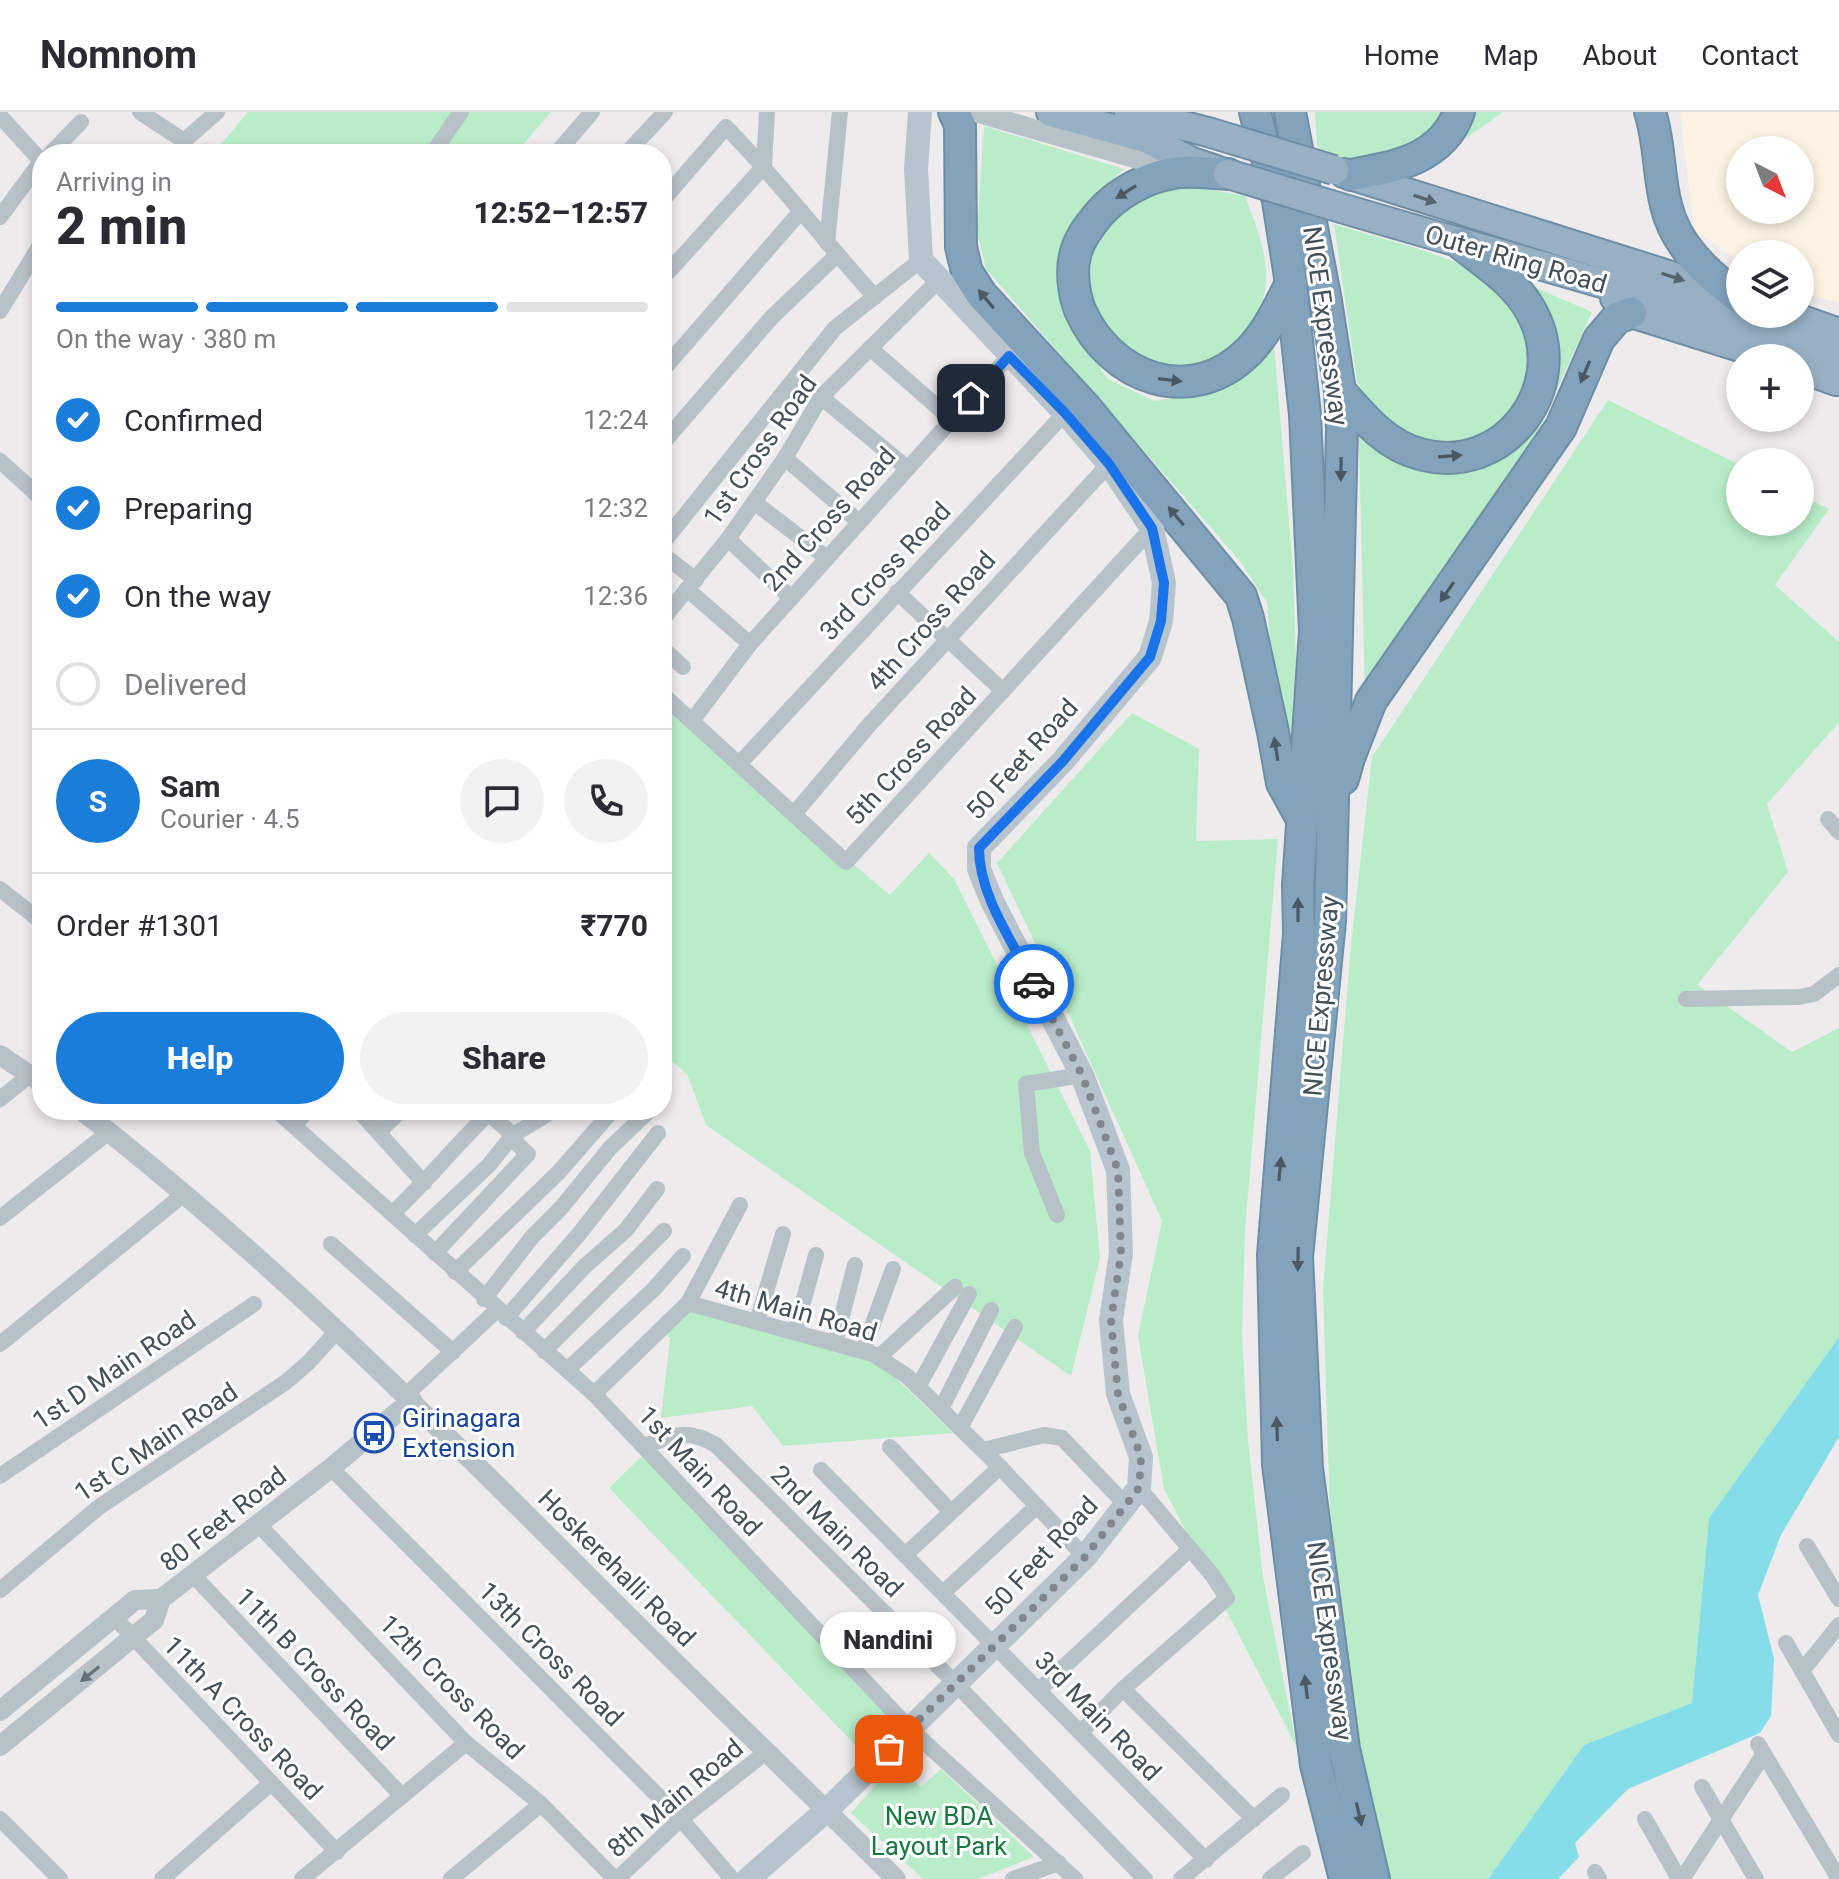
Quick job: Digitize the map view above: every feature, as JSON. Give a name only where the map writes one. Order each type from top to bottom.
[{"type":"highway","points":[[954,112],[960,125],[961,247],[967,272],[981,294],[1086,408],[1241,596],[1264,689],[1282,783],[1318,821],[1349,758],[1371,701],[1561,427],[1599,339],[1617,318],[1631,313]]},
{"type":"highway","name":"Outer Ring Road","points":[[1051,112],[1146,138],[1192,162],[1228,174],[1768,333],[1838,375]]},
{"type":"highway","name":"Outer Ring Road","points":[[1129,112],[1342,172],[1726,294]]},
{"type":"highway","name":"NICE Expressway","points":[[1255,112],[1278,201],[1291,283],[1305,415],[1315,631],[1318,821],[1330,921],[1297,1257],[1307,1468],[1344,1749],[1374,1879]]},
{"type":"highway","points":[[1342,172],[1393,167],[1423,155],[1439,145],[1459,112]]},
{"type":"highway","points":[[1650,112],[1666,206],[1676,232],[1709,275],[1726,288]]},
{"type":"highway","name":"NICE Expressway","points":[[1291,113],[1340,391],[1342,429],[1318,821],[1298,885],[1299,934],[1273,1255],[1278,1464],[1316,1765],[1345,1879]]},
{"type":"highway","points":[[1228,174],[1174,172],[1141,183],[1109,202],[1085,231],[1074,256],[1076,300],[1086,322],[1100,344],[1144,376],[1180,383],[1191,381],[1219,372],[1249,351],[1270,325],[1291,283]]},
{"type":"highway","points":[[1340,391],[1372,427],[1388,439],[1421,455],[1443,458],[1486,448],[1524,420],[1538,397],[1545,371],[1539,329],[1520,294],[1461,244]]},
{"type":"highway","points":[[1600,283],[1631,313],[1730,344]]},
{"type":"highway","points":[[1814,324],[1839,333]]},
{"type":"highway","points":[[1814,371],[1838,375]]},
{"type":"main road","points":[[920,112],[916,169],[921,260]]},
{"type":"main road","name":"50 Feet Road","points":[[748,1879],[827,1810],[1085,1557],[1133,1497],[1141,1457],[1118,1394],[1111,1320],[1121,1253],[1118,1170],[1082,1075],[992,901],[979,869],[979,848],[1063,761],[1150,657],[1161,621],[1164,583],[1152,528],[1109,464],[921,260]]},
{"type":"street","points":[[140,112],[184,141],[217,112]]},
{"type":"street","points":[[439,144],[461,112]]},
{"type":"street","points":[[565,144],[592,112]]},
{"type":"street","points":[[635,144],[665,112]]},
{"type":"street","points":[[672,268],[764,166],[767,112]]},
{"type":"street","points":[[672,432],[832,249],[840,112]]},
{"type":"street","points":[[975,112],[1141,160],[1192,162]]},
{"type":"street","points":[[1181,112],[1208,132]]},
{"type":"street","points":[[0,116],[32,147]]},
{"type":"street","points":[[59,144],[81,122]]},
{"type":"street","points":[[672,189],[726,127],[764,166],[875,297]]},
{"type":"street","points":[[0,217],[32,175]]},
{"type":"street","points":[[672,359],[801,211]]},
{"type":"street","points":[[0,311],[32,258]]},
{"type":"street","points":[[672,532],[835,328],[921,260]]},
{"type":"street","name":"1st Cross Road","points":[[672,608],[728,539],[785,458],[821,397],[939,280]]},
{"type":"street","points":[[870,348],[951,419]]},
{"type":"street","name":"2nd Cross Road","points":[[692,721],[750,644],[1009,356]]},
{"type":"street","points":[[821,397],[907,468]]},
{"type":"street","name":"3rd Cross Road","points":[[740,763],[1065,413]]},
{"type":"street","points":[[785,458],[859,522]]},
{"type":"street","points":[[0,461],[32,490]]},
{"type":"street","name":"4th Cross Road","points":[[794,814],[947,639],[1109,464]]},
{"type":"street","points":[[754,502],[827,558]]},
{"type":"street","name":"5th Cross Road","points":[[672,703],[846,862],[1152,528]]},
{"type":"street","points":[[728,539],[791,598]]},
{"type":"street","points":[[672,564],[750,644]]},
{"type":"street","points":[[897,592],[1003,691]]},
{"type":"street","points":[[672,657],[683,667]]},
{"type":"street","points":[[1828,819],[1839,832]]},
{"type":"street","points":[[0,889],[32,914]]},
{"type":"street","points":[[1686,999],[1799,997],[1814,994],[1839,975]]},
{"type":"street","points":[[0,1055],[32,1076]]},
{"type":"street","points":[[1057,1215],[1032,1153],[1026,1084],[1082,1075]]},
{"type":"street","points":[[0,1099],[32,1081]]},
{"type":"street","name":"Hoskerehalli Road","points":[[94,1120],[184,1194],[409,1397],[765,1753],[896,1879]]},
{"type":"street","name":"1st Main Road","points":[[288,1120],[484,1299],[594,1394],[910,1729],[1075,1879]]},
{"type":"street","points":[[294,1125],[299,1120]]},
{"type":"street","points":[[368,1120],[424,1183]]},
{"type":"street","points":[[379,1132],[391,1120]]},
{"type":"street","points":[[392,1214],[479,1120]]},
{"type":"street","points":[[435,1253],[528,1154],[495,1120]]},
{"type":"street","points":[[415,1235],[489,1165],[512,1136],[538,1120]]},
{"type":"street","points":[[455,1272],[558,1173],[604,1120]]},
{"type":"street","points":[[484,1299],[532,1237],[561,1208],[610,1148],[639,1120]]},
{"type":"street","points":[[0,1218],[109,1132]]},
{"type":"street","points":[[409,1397],[453,1352],[502,1314],[579,1234],[658,1133]]},
{"type":"street","points":[[523,1332],[607,1244],[626,1230],[657,1189]]},
{"type":"street","points":[[0,1344],[184,1194]]},
{"type":"street","points":[[688,1303],[740,1205]]},
{"type":"street","points":[[544,1351],[664,1231]]},
{"type":"street","points":[[757,1322],[783,1234]]},
{"type":"street","points":[[331,1244],[453,1352]]},
{"type":"street","points":[[795,1332],[816,1255]]},
{"type":"street","points":[[567,1370],[654,1289],[683,1256]]},
{"type":"street","points":[[835,1343],[855,1265]]},
{"type":"street","points":[[871,1354],[893,1269]]},
{"type":"street","points":[[871,1354],[962,1290],[918,1387]]},
{"type":"street","name":"4th Main Road","points":[[594,1394],[688,1303],[871,1354],[907,1376],[1000,1467],[1085,1557]]},
{"type":"street","name":"1st D Main Road","points":[[0,1476],[254,1304]]},
{"type":"street","points":[[941,1409],[991,1310]]},
{"type":"street","points":[[960,1428],[1015,1327]]},
{"type":"street","name":"1st C Main Road","points":[[0,1590],[99,1507],[286,1382],[336,1332]]},
{"type":"street","name":"80 Feet Road","points":[[0,1711],[135,1600],[161,1599],[259,1525],[331,1468],[409,1397]]},
{"type":"street","name":"2nd Main Road","points":[[643,1446],[682,1433],[700,1436],[716,1445],[956,1684],[1145,1879]]},
{"type":"street","points":[[983,1450],[1044,1435],[1062,1438],[1190,1549],[1227,1598],[1123,1689],[1081,1732]]},
{"type":"street","points":[[890,1447],[951,1512]]},
{"type":"street","points":[[905,1555],[1000,1467]]},
{"type":"street","name":"13th Cross Road","points":[[331,1468],[681,1819],[732,1879]]},
{"type":"street","name":"3rd Main Road","points":[[821,1470],[1206,1860]]},
{"type":"street","points":[[943,1593],[1037,1506]]},
{"type":"street","name":"12th Cross Road","points":[[259,1525],[466,1743],[541,1804],[616,1879]]},
{"type":"street","points":[[1807,1546],[1839,1599]]},
{"type":"street","points":[[1039,1690],[1190,1549]]},
{"type":"street","name":"11th B Cross Road","points":[[193,1575],[402,1796]]},
{"type":"street","name":"80 Feet Road","points":[[0,1746],[154,1620],[161,1599]]},
{"type":"street","name":"11th A Cross Road","points":[[114,1617],[337,1852]]},
{"type":"street","points":[[1802,1671],[1839,1625]]},
{"type":"street","points":[[1786,1643],[1839,1735]]},
{"type":"street","points":[[1123,1689],[1254,1819]]},
{"type":"street","points":[[302,1879],[466,1743]]},
{"type":"street","points":[[1645,1819],[1681,1879],[1721,1820],[1761,1749],[1839,1879]]},
{"type":"street","name":"8th Main Road","points":[[616,1879],[681,1819],[765,1753]]},
{"type":"street","points":[[1755,1783],[1775,1771]]},
{"type":"street","points":[[162,1879],[271,1783]]},
{"type":"street","points":[[1702,1787],[1756,1879]]},
{"type":"street","points":[[1181,1879],[1282,1795]]},
{"type":"street","points":[[451,1879],[541,1804]]},
{"type":"street","points":[[0,1819],[60,1879]]},
{"type":"street","points":[[1270,1879],[1303,1853]]},
{"type":"street","points":[[1013,1879],[1059,1863]]},
{"type":"shaded area","points":[[1680,112],[1839,112],[1839,303],[1814,296],[1814,240],[1726,240],[1726,252],[1694,230]]},
{"type":"green space","points":[[248,112],[551,112],[524,144],[221,144]]},
{"type":"green space","points":[[1315,112],[1443,112],[1436,127],[1414,146],[1385,156],[1339,163],[1317,146]]},
{"type":"green space","points":[[1474,112],[1503,112],[1462,141]]},
{"type":"green space","points":[[984,126],[1124,169],[1096,194],[1072,223],[1056,276],[1068,325],[1108,379],[1154,401],[1211,392],[1243,373],[1274,345],[1293,569],[1296,728],[1282,731],[1277,723],[1267,602],[1239,560],[986,269],[977,232]]},
{"type":"green space","points":[[1200,188],[1245,196],[1264,253],[1266,272],[1263,298],[1254,321],[1241,340],[1222,354],[1201,363],[1179,366],[1155,362],[1131,351],[1109,334],[1090,293],[1087,276],[1089,258],[1105,224],[1125,202],[1151,191]]},
{"type":"green space","points":[[1334,224],[1457,263],[1489,281],[1502,294],[1522,325],[1529,360],[1522,395],[1502,422],[1475,436],[1426,442],[1399,433],[1381,417],[1357,381]]},
{"type":"green space","points":[[1536,288],[1592,312],[1527,457],[1365,700],[1359,437],[1381,453],[1416,467],[1494,459],[1522,442],[1533,428],[1557,373],[1555,329]]},
{"type":"green space","points":[[1608,400],[1726,458],[1726,536],[1810,536],[1775,585],[1839,642],[1839,722],[1767,804],[1788,872],[1697,985],[1792,1052],[1839,1028],[1839,1337],[1709,1518],[1692,1703],[1584,1745],[1488,1879],[1388,1879],[1359,1744],[1330,1512],[1323,1289],[1351,945],[1372,757]]},
{"type":"green space","points":[[1814,502],[1829,509],[1814,530]]},
{"type":"green space","points":[[672,712],[890,895],[929,853],[954,879],[1090,1151],[1100,1258],[1071,1376],[706,1125],[687,1074],[672,1061]]},
{"type":"green space","points":[[1132,713],[1199,749],[1196,841],[1278,839],[1245,1230],[1242,1335],[1248,1441],[1263,1577],[1297,1748],[1164,1489],[1138,1336],[1162,1221],[997,863]]},
{"type":"green space","points":[[689,1307],[876,1359],[953,1433],[783,1446],[752,1406],[661,1418],[670,1338],[662,1332]]},
{"type":"green space","points":[[643,1455],[894,1718],[860,1750],[609,1488]]},
{"type":"green space","name":"New BDA Layout Park","points":[[895,1763],[921,1787],[941,1769],[1034,1857],[978,1879],[923,1879],[851,1813]]},
{"type":"water","points":[[1839,1337],[1839,1437],[1781,1535],[1758,1595],[1774,1659],[1771,1716],[1760,1733],[1628,1789],[1575,1843],[1579,1857],[1558,1879],[1488,1879],[1584,1745],[1692,1703],[1709,1518]]},
{"type":"way so far","points":[[889,1749],[1085,1557],[1139,1488],[1141,1457],[1118,1394],[1111,1320],[1121,1253],[1118,1170],[1082,1075],[1034,984]]},
{"type":"place","name":"Girinagara Extension","points":[[374,1433]]},
{"type":"place","name":"Nandini","points":[[889,1749]]},
{"type":"route","points":[[971,398],[1009,356],[1109,464],[1152,528],[1164,583],[1161,621],[1150,657],[1063,761],[979,848],[979,869],[1034,984]]}]
